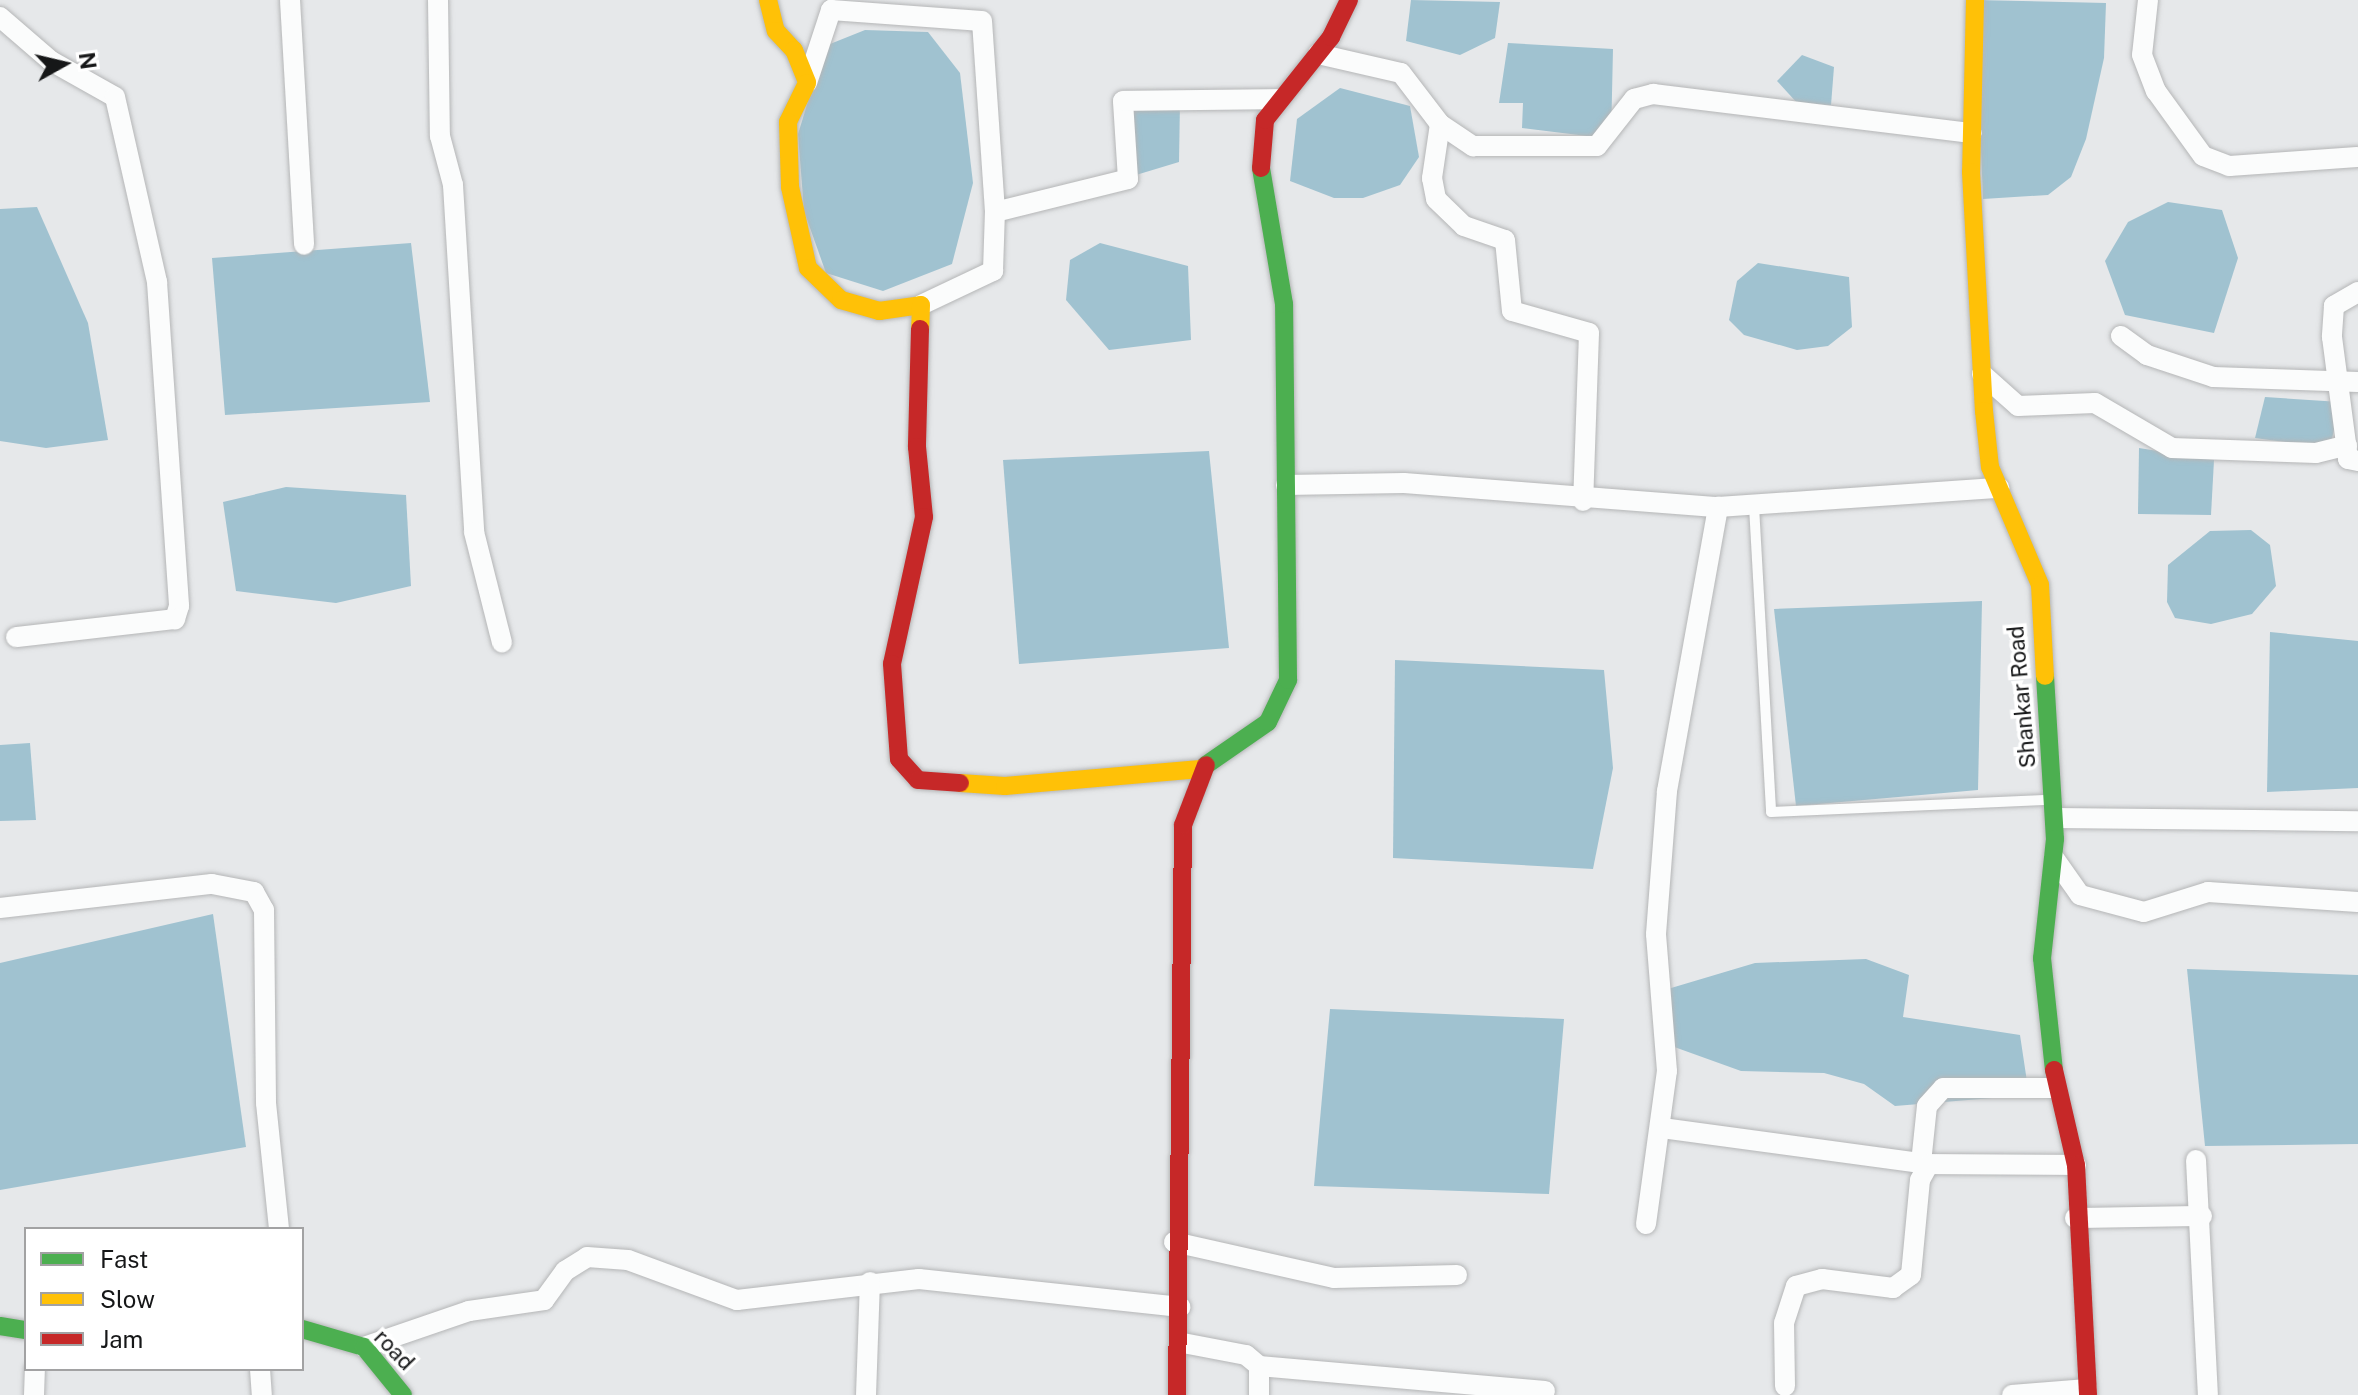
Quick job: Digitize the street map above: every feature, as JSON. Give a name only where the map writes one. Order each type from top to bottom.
[{"type":"street","points":[[290,0],[304,245]]},
{"type":"street","points":[[438,0],[440,136],[453,185],[474,532],[502,643]]},
{"type":"street","points":[[768,0],[776,31],[794,50],[807,83]]},
{"type":"street","points":[[921,305],[917,447],[924,517],[892,664],[899,759],[918,780],[1005,786],[1200,769],[1282,704],[1286,485],[1284,304],[1261,196],[1265,120],[1278,99],[1318,54],[1349,0]]},
{"type":"street","name":"Shankar Road","points":[[1975,0],[1972,133],[1982,374],[1999,488],[2040,585],[2038,637],[2054,808],[2054,858],[2042,958],[2056,1088],[2076,1165],[2075,1218],[2088,1392]]},
{"type":"street","points":[[2148,0],[2142,55],[2156,91],[2203,156],[2229,166],[2358,157]]},
{"type":"street","points":[[831,10],[982,21],[995,212],[993,271],[921,305],[879,311],[841,300],[808,268],[790,187],[788,122],[807,83],[831,10]]},
{"type":"street","points":[[0,17],[51,61],[115,97],[157,282],[179,606],[175,619],[16,637]]},
{"type":"street","points":[[1318,54],[1401,73],[1440,124],[1473,146],[1580,150],[1606,141],[1634,99],[1653,94],[1972,133]]},
{"type":"street","points":[[995,212],[1128,179],[1123,101],[1278,99]]},
{"type":"street","points":[[1440,124],[1432,178],[1436,199],[1464,226],[1505,240],[1512,311],[1589,333],[1583,501]]},
{"type":"street","points":[[1982,374],[2018,406],[2095,403],[2172,448],[2353,453],[2348,379],[2334,306],[2358,292]]},
{"type":"street","points":[[2121,336],[2147,355],[2213,377],[2348,379]]},
{"type":"street","points":[[1286,485],[1490,487],[1583,501],[1718,507],[1999,488]]},
{"type":"street","points":[[1646,1224],[1662,1128],[1666,1013],[1656,934],[1667,791],[1718,507]]},
{"type":"street","points":[[1177,1395],[1183,1343],[1174,1242],[1184,1080],[1183,825],[1200,769]]},
{"type":"street","points":[[2054,808],[2358,821]]},
{"type":"street","points":[[2054,858],[2080,895],[2144,912],[2208,892],[2358,902]]},
{"type":"street","points":[[0,908],[212,884],[254,892],[264,910],[266,1103],[279,1227]]},
{"type":"street","points":[[1785,1386],[1784,1323],[1796,1286],[1822,1279],[1893,1288],[1905,1282],[1925,1164],[1927,1106],[1943,1088],[2056,1088]]},
{"type":"street","points":[[1662,1128],[1925,1164],[2076,1165]]},
{"type":"street","points":[[2196,1160],[2202,1216],[2208,1395]]},
{"type":"street","points":[[2075,1218],[2202,1216]]},
{"type":"street","points":[[1174,1242],[1334,1278],[1457,1275]]},
{"type":"street","points":[[364,1347],[469,1311],[544,1300],[565,1271],[587,1257],[628,1260],[737,1300],[772,1301],[870,1282],[985,1282],[1181,1307]]},
{"type":"street","points":[[866,1395],[870,1282]]},
{"type":"street","points":[[0,1326],[24,1330]]},
{"type":"street","name":"road","points":[[304,1330],[364,1347],[403,1395]]},
{"type":"street","points":[[1183,1343],[1234,1350],[1259,1366],[1545,1391]]},
{"type":"street","points":[[1259,1366],[1259,1395]]},
{"type":"street","points":[[34,1395],[35,1371]]},
{"type":"street","points":[[260,1371],[262,1395]]},
{"type":"street","points":[[2012,1395],[2088,1392]]},
{"type":"lane","points":[[1754,506],[1771,812],[2054,808]]},
{"type":"water","points":[[1411,0],[1500,2],[1495,38],[1460,55],[1406,41]]},
{"type":"water","points":[[1975,0],[2106,3],[2104,58],[2086,139],[2071,177],[2048,195],[1983,199]]},
{"type":"water","points":[[865,30],[928,32],[960,73],[973,183],[952,264],[883,291],[826,273],[804,211],[798,134],[825,46]]},
{"type":"water","points":[[1508,43],[1613,49],[1611,139],[1522,128],[1523,103],[1499,103]]},
{"type":"water","points":[[1802,55],[1834,67],[1831,105],[1798,104],[1777,81]]},
{"type":"water","points":[[1340,88],[1410,106],[1419,157],[1400,185],[1363,198],[1334,198],[1290,181],[1297,119]]},
{"type":"water","points":[[1127,100],[1180,101],[1179,162],[1136,175]]},
{"type":"water","points":[[2168,202],[2222,210],[2238,258],[2214,333],[2125,315],[2105,261],[2128,222]]},
{"type":"water","points":[[37,207],[88,323],[108,440],[46,448],[0,441],[0,209]]},
{"type":"water","points":[[411,243],[430,402],[225,415],[212,258]]},
{"type":"water","points":[[1100,243],[1188,266],[1191,340],[1109,350],[1066,300],[1070,260]]},
{"type":"water","points":[[1758,263],[1849,277],[1852,327],[1828,346],[1797,350],[1744,335],[1729,320],[1737,281]]},
{"type":"water","points":[[2265,397],[2340,402],[2330,448],[2255,438]]},
{"type":"water","points":[[2139,448],[2214,460],[2211,515],[2138,514]]},
{"type":"water","points":[[1209,451],[1229,648],[1019,664],[1003,460]]},
{"type":"water","points":[[286,487],[406,495],[411,586],[336,603],[236,591],[223,502]]},
{"type":"water","points":[[2251,530],[2270,545],[2276,586],[2252,614],[2211,624],[2175,618],[2167,602],[2168,565],[2210,531]]},
{"type":"water","points":[[1982,601],[1978,790],[1796,806],[1774,609]]},
{"type":"water","points":[[2270,632],[2358,641],[2358,788],[2267,792]]},
{"type":"water","points":[[1395,660],[1604,670],[1613,768],[1593,869],[1393,858]]},
{"type":"water","points":[[30,743],[36,820],[0,821],[0,745]]},
{"type":"water","points":[[213,914],[246,1147],[0,1190],[0,963]]},
{"type":"water","points":[[1866,959],[1909,975],[1903,1017],[2020,1035],[2029,1095],[1895,1106],[1864,1084],[1824,1073],[1741,1071],[1666,1044],[1651,994],[1755,963]]},
{"type":"water","points":[[2187,969],[2358,975],[2358,1144],[2205,1146]]},
{"type":"water","points":[[1330,1009],[1564,1019],[1549,1194],[1314,1186]]},
{"type":"traffic: fast","points":[[1206,765],[1268,722],[1288,680],[1284,304],[1261,168]]},
{"type":"traffic: fast","points":[[2045,676],[2055,839],[2042,958],[2054,1070]]},
{"type":"traffic: fast","points":[[0,1326],[24,1330]]},
{"type":"traffic: fast","points":[[304,1330],[364,1347],[403,1395]]},
{"type":"traffic: slow","points":[[768,0],[776,31],[794,50],[807,83],[788,122],[790,187],[808,268],[841,300],[879,311],[921,305],[920,329]]},
{"type":"traffic: slow","points":[[1975,0],[1971,172],[1984,411],[1990,467],[2040,585],[2045,676]]},
{"type":"traffic: slow","points":[[960,783],[1005,786],[1200,769]]},
{"type":"traffic: jam","points":[[1261,168],[1265,120],[1331,37],[1349,0]]},
{"type":"traffic: jam","points":[[920,329],[917,447],[924,517],[892,664],[899,759],[918,780],[960,783]]},
{"type":"traffic: jam","points":[[1177,1395],[1183,825],[1206,765]]},
{"type":"traffic: jam","points":[[2054,1070],[2076,1165],[2088,1395]]}]
